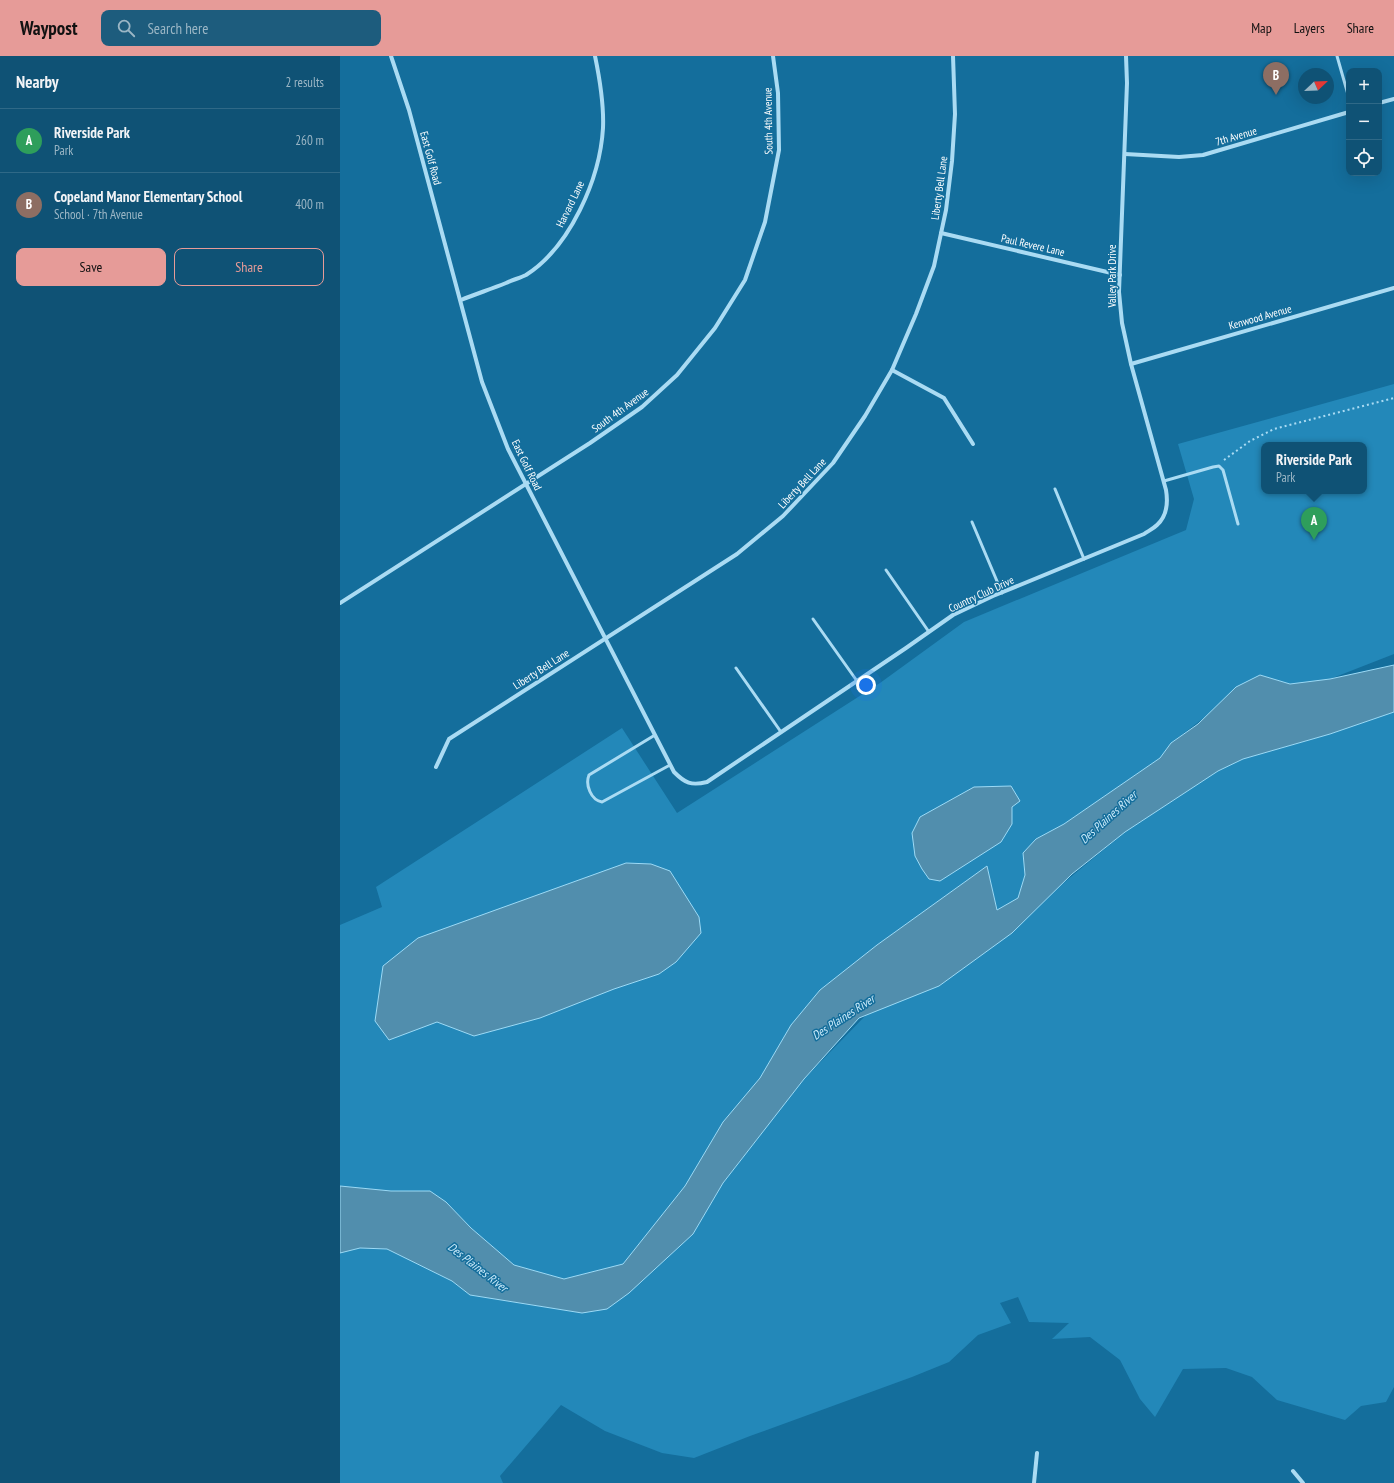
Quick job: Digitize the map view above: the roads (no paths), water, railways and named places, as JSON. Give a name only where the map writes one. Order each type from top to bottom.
[{"type":"street","name":"East Golf Road","points":[[391,56],[409,110],[482,382],[508,449],[670,765],[674,772],[682,780],[688,783],[697,784],[707,782],[753,750]]},
{"type":"street","name":"Harvard Lane","points":[[461,300],[525,275],[548,257],[569,230],[586,196],[595,169],[603,129],[602,92],[595,56]]},
{"type":"street","name":"South 4th Avenue","points":[[340,603],[526,484],[642,407],[676,375],[715,328],[745,280],[765,222],[779,150],[778,93],[772,56]]},
{"type":"street","name":"Liberty Bell Lane","points":[[436,767],[449,739],[737,554],[783,516],[833,463],[865,416],[892,370],[916,314],[934,266],[941,233],[952,161],[955,114],[953,56]]},
{"type":"street","name":"Valley Park Drive","points":[[1126,56],[1127,82],[1119,292],[1122,324],[1131,364],[1166,490]]},
{"type":"street","points":[[1382,102],[1394,99]]},
{"type":"street","name":"7th Avenue","points":[[1124,154],[1179,157],[1203,155],[1346,113]]},
{"type":"street","name":"Paul Revere Lane","points":[[941,233],[1120,276]]},
{"type":"street","name":"Kenwood Avenue","points":[[1131,364],[1394,288]]},
{"type":"street","points":[[892,370],[944,398],[973,444]]},
{"type":"street","name":"Country Club Drive","points":[[753,750],[953,615],[1144,534],[1158,525],[1165,513],[1167,499],[1166,490]]},
{"type":"street","points":[[1034,1483],[1037,1453]]},
{"type":"street","points":[[1293,1471],[1303,1483]]},
{"type":"lane","points":[[1338,56],[1346,87]]},
{"type":"lane","points":[[1164,481],[1213,466],[1219,466],[1223,470],[1238,524]]},
{"type":"lane","points":[[1055,489],[1084,559]]},
{"type":"lane","points":[[972,522],[1002,593]]},
{"type":"lane","points":[[886,570],[929,632]]},
{"type":"lane","points":[[813,619],[857,681]]},
{"type":"lane","points":[[736,668],[781,732]]},
{"type":"lane","points":[[655,736],[589,775],[587,784],[591,794],[595,800],[602,802],[670,765]]},
{"type":"water","name":"Des Plaines River","points":[[1394,665],[1394,712],[1330,734],[1243,759],[1218,771],[1125,832],[1072,874],[1012,933],[939,986],[859,1018],[804,1079],[723,1183],[693,1234],[629,1293],[607,1309],[582,1313],[470,1295],[452,1281],[387,1249],[360,1248],[340,1253],[340,1186],[391,1191],[430,1191],[446,1202],[471,1228],[514,1265],[564,1279],[623,1264],[685,1186],[723,1122],[760,1078],[791,1025],[820,990],[877,945],[987,866],[997,910],[1018,898],[1025,875],[1023,853],[1036,839],[1064,824],[1160,758],[1171,743],[1198,724],[1236,687],[1260,675],[1290,684],[1330,679]]},
{"type":"water","points":[[1011,786],[1020,801],[1012,807],[1012,824],[1001,842],[940,881],[929,879],[915,856],[912,833],[920,817],[974,787]]},
{"type":"water","points":[[626,863],[651,864],[670,871],[699,917],[701,933],[676,962],[659,974],[614,989],[540,1018],[474,1036],[437,1022],[389,1040],[375,1021],[383,966],[418,938]]},
{"type":"place","name":"Copeland Manor Elementary School","points":[[1276,95]]},
{"type":"place","name":"Riverside Park","points":[[1314,540]]}]
